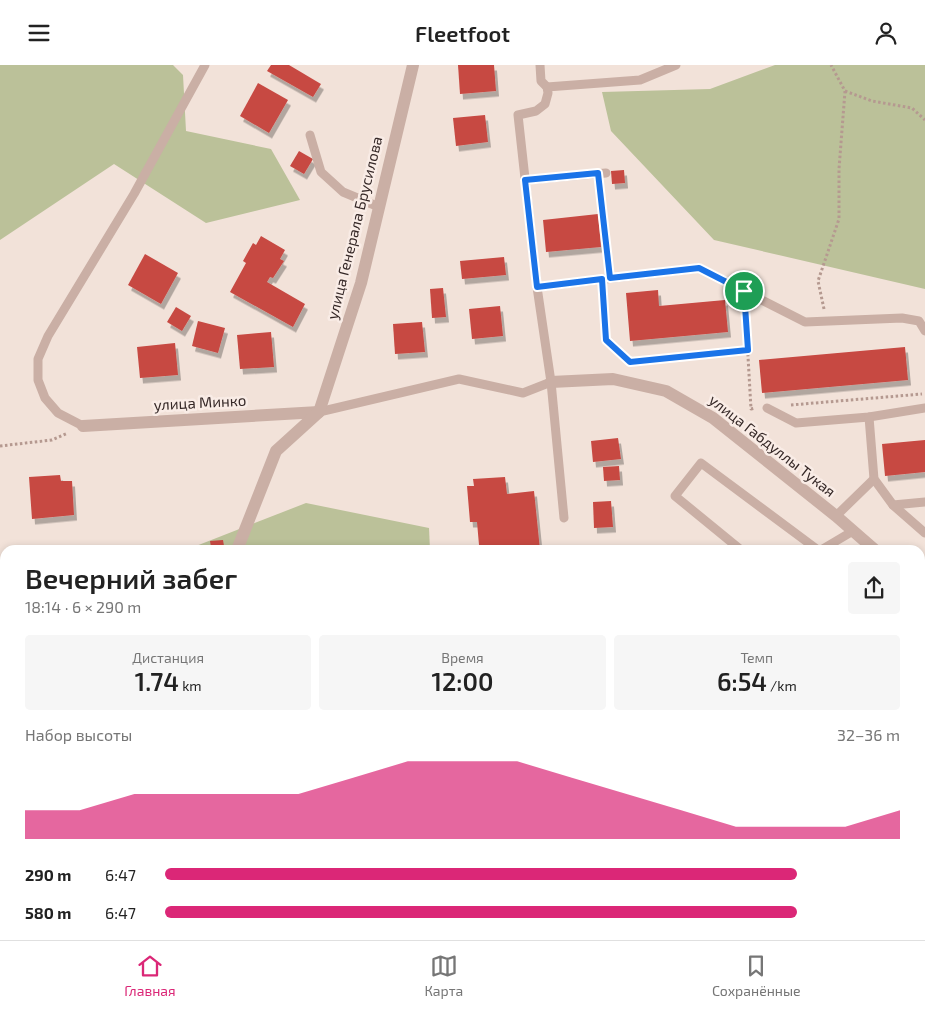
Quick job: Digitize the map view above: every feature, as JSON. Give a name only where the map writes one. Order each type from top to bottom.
[{"type":"street","name":"улица Генерала Брусилова","points":[[239,545],[276,451],[319,412],[361,283],[413,65]]},
{"type":"street","name":"улица Габдуллы Тукая","points":[[551,383],[613,379],[666,391],[713,418],[836,516],[869,545]]},
{"type":"street","name":"улица Минко","points":[[83,426],[319,412]]},
{"type":"lane","points":[[83,426],[58,413],[45,398],[38,380],[38,359],[48,336],[134,194],[205,65]]},
{"type":"lane","points":[[540,65],[541,81],[547,87],[548,93],[544,104],[536,111],[518,115],[537,287],[551,383],[564,518]]},
{"type":"lane","points":[[547,87],[640,80],[676,65]]},
{"type":"lane","points":[[310,135],[321,172],[343,192],[379,207]]},
{"type":"lane","points":[[525,180],[602,173]]},
{"type":"lane","points":[[537,287],[699,268],[805,322],[902,318],[919,321],[925,331]]},
{"type":"lane","points":[[319,412],[459,379],[523,393],[551,383]]},
{"type":"lane","points":[[767,408],[796,423],[869,417],[925,408]]},
{"type":"lane","points":[[869,417],[874,479],[893,505],[925,533]]},
{"type":"lane","points":[[735,545],[675,496],[701,463],[813,545]]},
{"type":"lane","points":[[836,516],[874,479]]},
{"type":"lane","points":[[893,505],[925,502]]},
{"type":"lane","points":[[829,545],[853,531]]},
{"type":"path","points":[[826,322],[818,281],[840,219],[840,169],[845,91],[831,65]]},
{"type":"path","points":[[845,91],[872,101],[912,108],[925,121]]},
{"type":"path","points":[[602,173],[606,340],[630,362],[748,350]]},
{"type":"path","points":[[744,291],[751,409],[925,393]]},
{"type":"path","points":[[0,445],[52,440],[83,426]]},
{"type":"green space","points":[[0,65],[173,65],[183,75],[186,131],[271,149],[300,200],[206,223],[114,164],[0,240]]},
{"type":"green space","points":[[775,65],[925,65],[925,289],[714,240],[611,131],[602,92],[710,89]]},
{"type":"green space","points":[[306,503],[429,528],[430,545],[199,545]]},
{"type":"building","points":[[271,65],[289,65],[321,84],[313,97],[267,71]]},
{"type":"building","points":[[458,65],[494,65],[496,91],[460,94]]},
{"type":"building","points":[[258,83],[288,100],[269,133],[240,116]]},
{"type":"building","points":[[485,115],[488,142],[456,146],[453,118]]},
{"type":"building","points":[[299,151],[313,159],[304,174],[290,166]]},
{"type":"building","points":[[624,170],[625,183],[612,184],[611,171]]},
{"type":"building","points":[[598,214],[601,247],[546,252],[543,220]]},
{"type":"building","points":[[261,236],[285,250],[280,259],[284,261],[273,278],[270,277],[267,282],[305,304],[293,327],[230,292],[246,263],[243,261],[253,243],[256,245]]},
{"type":"building","points":[[145,254],[178,273],[161,304],[128,285]]},
{"type":"building","points":[[504,257],[506,275],[462,279],[460,261]]},
{"type":"building","points":[[443,288],[446,317],[432,318],[430,289]]},
{"type":"building","points":[[658,290],[659,306],[725,300],[728,332],[630,341],[626,293]]},
{"type":"building","points":[[500,306],[503,336],[472,339],[469,309]]},
{"type":"building","points":[[176,307],[191,316],[182,331],[167,322]]},
{"type":"building","points":[[198,321],[225,328],[218,353],[192,346]]},
{"type":"building","points":[[422,322],[425,352],[395,354],[393,324]]},
{"type":"building","points":[[271,332],[274,367],[240,369],[237,335]]},
{"type":"building","points":[[175,343],[178,375],[140,378],[137,347]]},
{"type":"building","points":[[905,347],[908,380],[762,393],[759,360]]},
{"type":"building","points":[[618,438],[621,459],[593,462],[591,441]]},
{"type":"building","points":[[925,440],[925,472],[885,476],[882,444]]},
{"type":"building","points":[[619,466],[620,480],[604,481],[603,467]]},
{"type":"building","points":[[60,475],[61,481],[72,481],[74,515],[32,519],[29,477]]},
{"type":"building","points":[[505,477],[507,494],[534,491],[539,545],[479,545],[477,522],[470,522],[467,486],[474,486],[473,479]]},
{"type":"building","points":[[611,501],[613,527],[594,528],[593,502]]},
{"type":"building","points":[[223,540],[224,545],[211,545],[210,541]]},
{"type":"route","points":[[598,173],[610,278],[699,268],[744,291],[748,350],[630,362],[606,340],[602,279],[537,287],[525,180],[598,173]]}]
